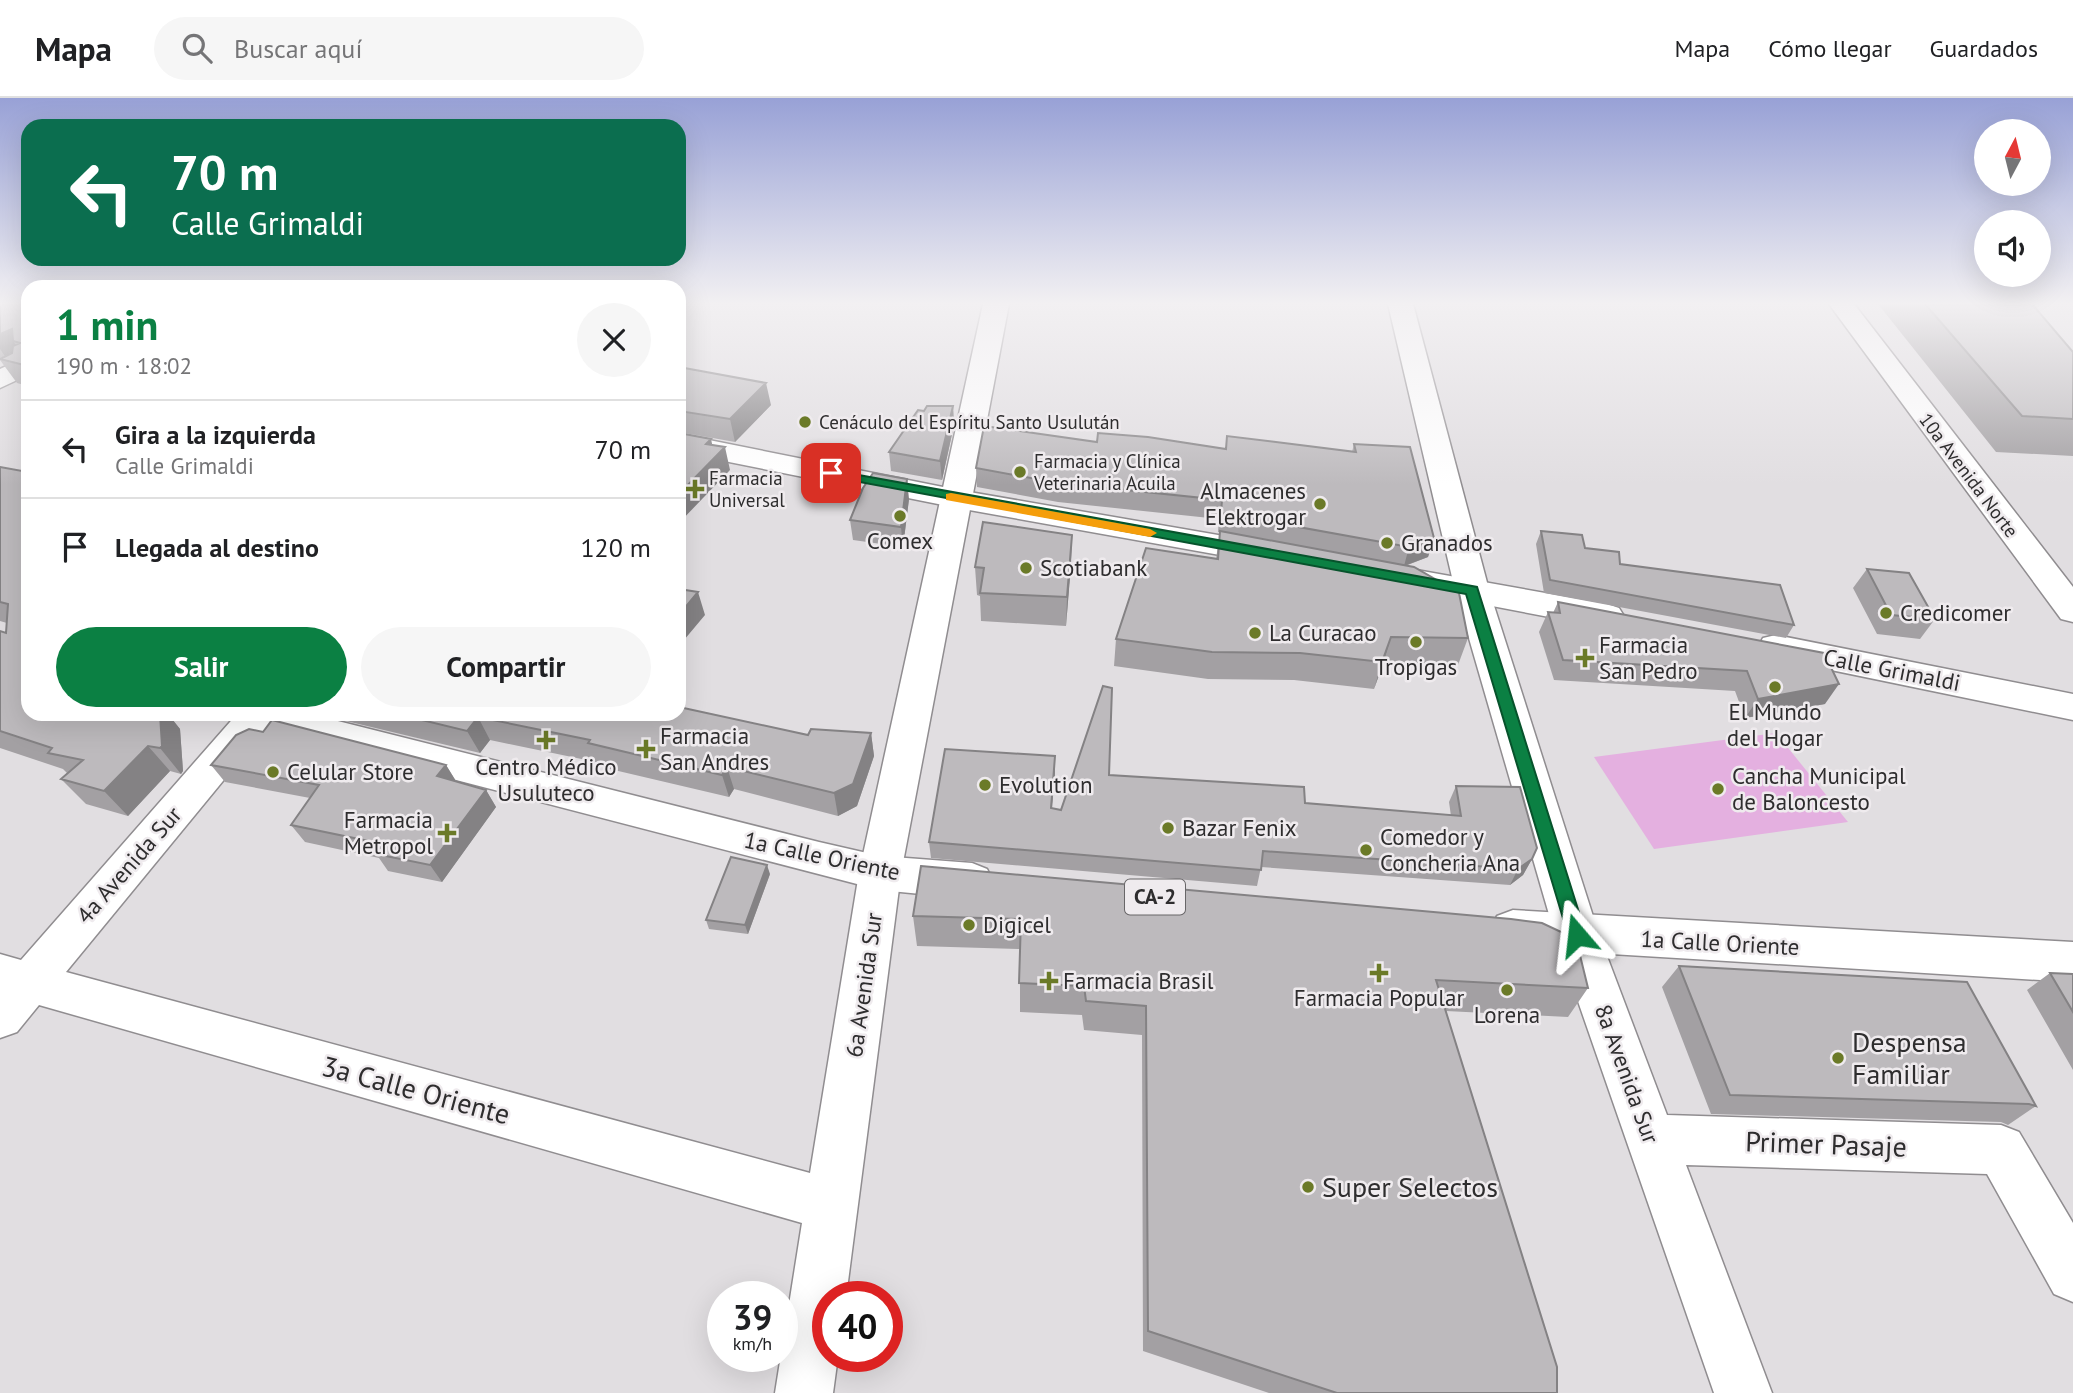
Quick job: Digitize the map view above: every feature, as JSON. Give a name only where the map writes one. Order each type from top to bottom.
[{"type":"street","name":"6a Avenida Sur","points":[[804,1393],[880,873],[984,364]]},
{"type":"street","name":"8a Avenida Sur","points":[[1415,364],[1472,590],[1577,935],[1743,1393]]},
{"type":"street","name":"10a Avenida Norte","points":[[1887,364],[2073,611]]},
{"type":"street","points":[[0,380],[21,368]]},
{"type":"street","points":[[686,444],[958,499],[1296,559]]},
{"type":"street","points":[[1364,571],[1632,620]]},
{"type":"street","name":"Calle Grimaldi","points":[[1739,640],[2073,707]]},
{"type":"street","name":"4a Avenida Sur","points":[[10,991],[252,721]]},
{"type":"street","name":"1a Calle Oriente","points":[[285,721],[880,873],[1016,885]]},
{"type":"street","name":"1a Calle Oriente","points":[[1481,927],[1577,935],[2073,962]]},
{"type":"street","name":"3a Calle Oriente","points":[[10,991],[832,1205]]},
{"type":"street","name":"Primer Pasaje","points":[[1651,1139],[2001,1150],[2073,1275]]},
{"type":"shaded area","name":"Cancha Municipal de Baloncesto","points":[[1776,733],[1848,822],[1654,849],[1594,757]]},
{"type":"building","points":[[1977,364],[2073,364],[2073,419],[2022,416]]},
{"type":"building","points":[[686,368],[766,383],[730,419],[686,412]]},
{"type":"building","points":[[927,406],[953,406],[940,461],[889,452],[918,410],[924,411]]},
{"type":"building","points":[[984,426],[1097,442],[1098,433],[1148,437],[1226,449],[1227,436],[1356,452],[1354,444],[1410,447],[1434,538],[1409,547],[1221,513],[1222,500],[1058,483],[976,468]]},
{"type":"building","points":[[686,434],[711,439],[706,444],[725,447],[686,487]]},
{"type":"building","points":[[0,467],[21,471],[21,721],[160,721],[162,746],[148,746],[104,791],[61,779],[83,760],[48,753],[52,748],[0,731],[0,631],[6,633],[8,604],[0,602]]},
{"type":"building","points":[[873,473],[907,479],[901,527],[850,520],[863,488]]},
{"type":"building","name":"Scotiabank","points":[[983,522],[1072,535],[1067,597],[980,593],[984,568],[975,567]]},
{"type":"building","points":[[1220,531],[1414,567],[1459,593],[1468,638],[1391,637],[1382,662],[1300,653],[1212,652],[1116,639],[1146,548],[1218,559]]},
{"type":"building","points":[[1541,531],[1582,535],[1585,548],[1619,552],[1620,564],[1780,585],[1794,625],[1550,580]]},
{"type":"building","points":[[1867,569],[1909,573],[1935,619],[1891,615]]},
{"type":"building","points":[[686,590],[698,592],[686,607]]},
{"type":"building","points":[[1558,602],[1824,653],[1839,684],[1758,699],[1747,671],[1563,660],[1548,612],[1560,613]]},
{"type":"building","points":[[1103,686],[1112,688],[1109,775],[1304,787],[1305,803],[1461,816],[1456,786],[1520,787],[1537,848],[1532,859],[1518,869],[1263,851],[1261,870],[929,842],[945,749],[1055,756],[1051,808],[1061,810]]},
{"type":"building","points":[[686,709],[808,735],[811,729],[871,733],[853,784],[834,793],[727,767],[722,775],[588,743],[590,740],[497,721],[686,721]]},
{"type":"building","points":[[271,721],[276,721],[446,765],[437,776],[486,790],[430,865],[376,854],[383,844],[291,825],[319,785],[211,765],[236,735],[249,729],[263,732]]},
{"type":"building","points":[[426,721],[475,721],[467,731]]},
{"type":"building","points":[[731,857],[767,865],[745,925],[706,920]]},
{"type":"building","name":"Super Selectos","points":[[921,866],[1511,919],[1542,923],[1576,939],[1588,988],[1436,980],[1557,1367],[1557,1393],[1337,1393],[1148,1331],[1146,1006],[1086,1001],[1084,986],[1019,983],[1021,919],[913,916]]},
{"type":"building","points":[[1679,966],[1967,982],[2036,1106],[1730,1095]]},
{"type":"building","points":[[2050,973],[2073,974],[2073,1012]]},
{"type":"slow traffic","points":[[951,497],[1150,533]]},
{"type":"place","name":"Cenáculo del Espíritu Santo Usulután","points":[[805,422]]},
{"type":"place","name":"Farmacia y Clínica Veterinaria Acuila","points":[[1020,472]]},
{"type":"place","name":"Farmacia Universal","points":[[695,489]]},
{"type":"place","name":"Almacenes Elektrogar","points":[[1320,504]]},
{"type":"place","name":"Comex","points":[[900,516]]},
{"type":"place","name":"Granados","points":[[1387,543]]},
{"type":"place","name":"Scotiabank","points":[[1026,568]]},
{"type":"place","name":"Credicomer","points":[[1886,613]]},
{"type":"place","name":"La Curacao","points":[[1255,633]]},
{"type":"place","name":"Tropigas","points":[[1416,642]]},
{"type":"place","name":"Farmacia San Pedro","points":[[1585,658]]},
{"type":"place","name":"El Mundo del Hogar","points":[[1775,687]]},
{"type":"place","name":"Centro Médico Usuluteco","points":[[546,740]]},
{"type":"place","name":"Farmacia San Andres","points":[[646,749]]},
{"type":"place","name":"Celular Store","points":[[273,772]]},
{"type":"place","name":"Evolution","points":[[985,785]]},
{"type":"place","name":"Cancha Municipal de Baloncesto","points":[[1718,789]]},
{"type":"place","name":"Bazar Fenix","points":[[1168,828]]},
{"type":"place","name":"Farmacia Metropol","points":[[447,833]]},
{"type":"place","name":"Comedor y Concheria Ana","points":[[1366,850]]},
{"type":"place","name":"Digicel","points":[[969,925]]},
{"type":"place","name":"Farmacia Popular","points":[[1379,973]]},
{"type":"place","name":"Farmacia Brasil","points":[[1049,981]]},
{"type":"place","name":"Lorena","points":[[1507,990]]},
{"type":"place","name":"Despensa Familiar","points":[[1838,1058]]},
{"type":"place","name":"Super Selectos","points":[[1308,1187]]},
{"type":"route","points":[[831,473],[958,499],[1472,590],[1577,935]]}]
